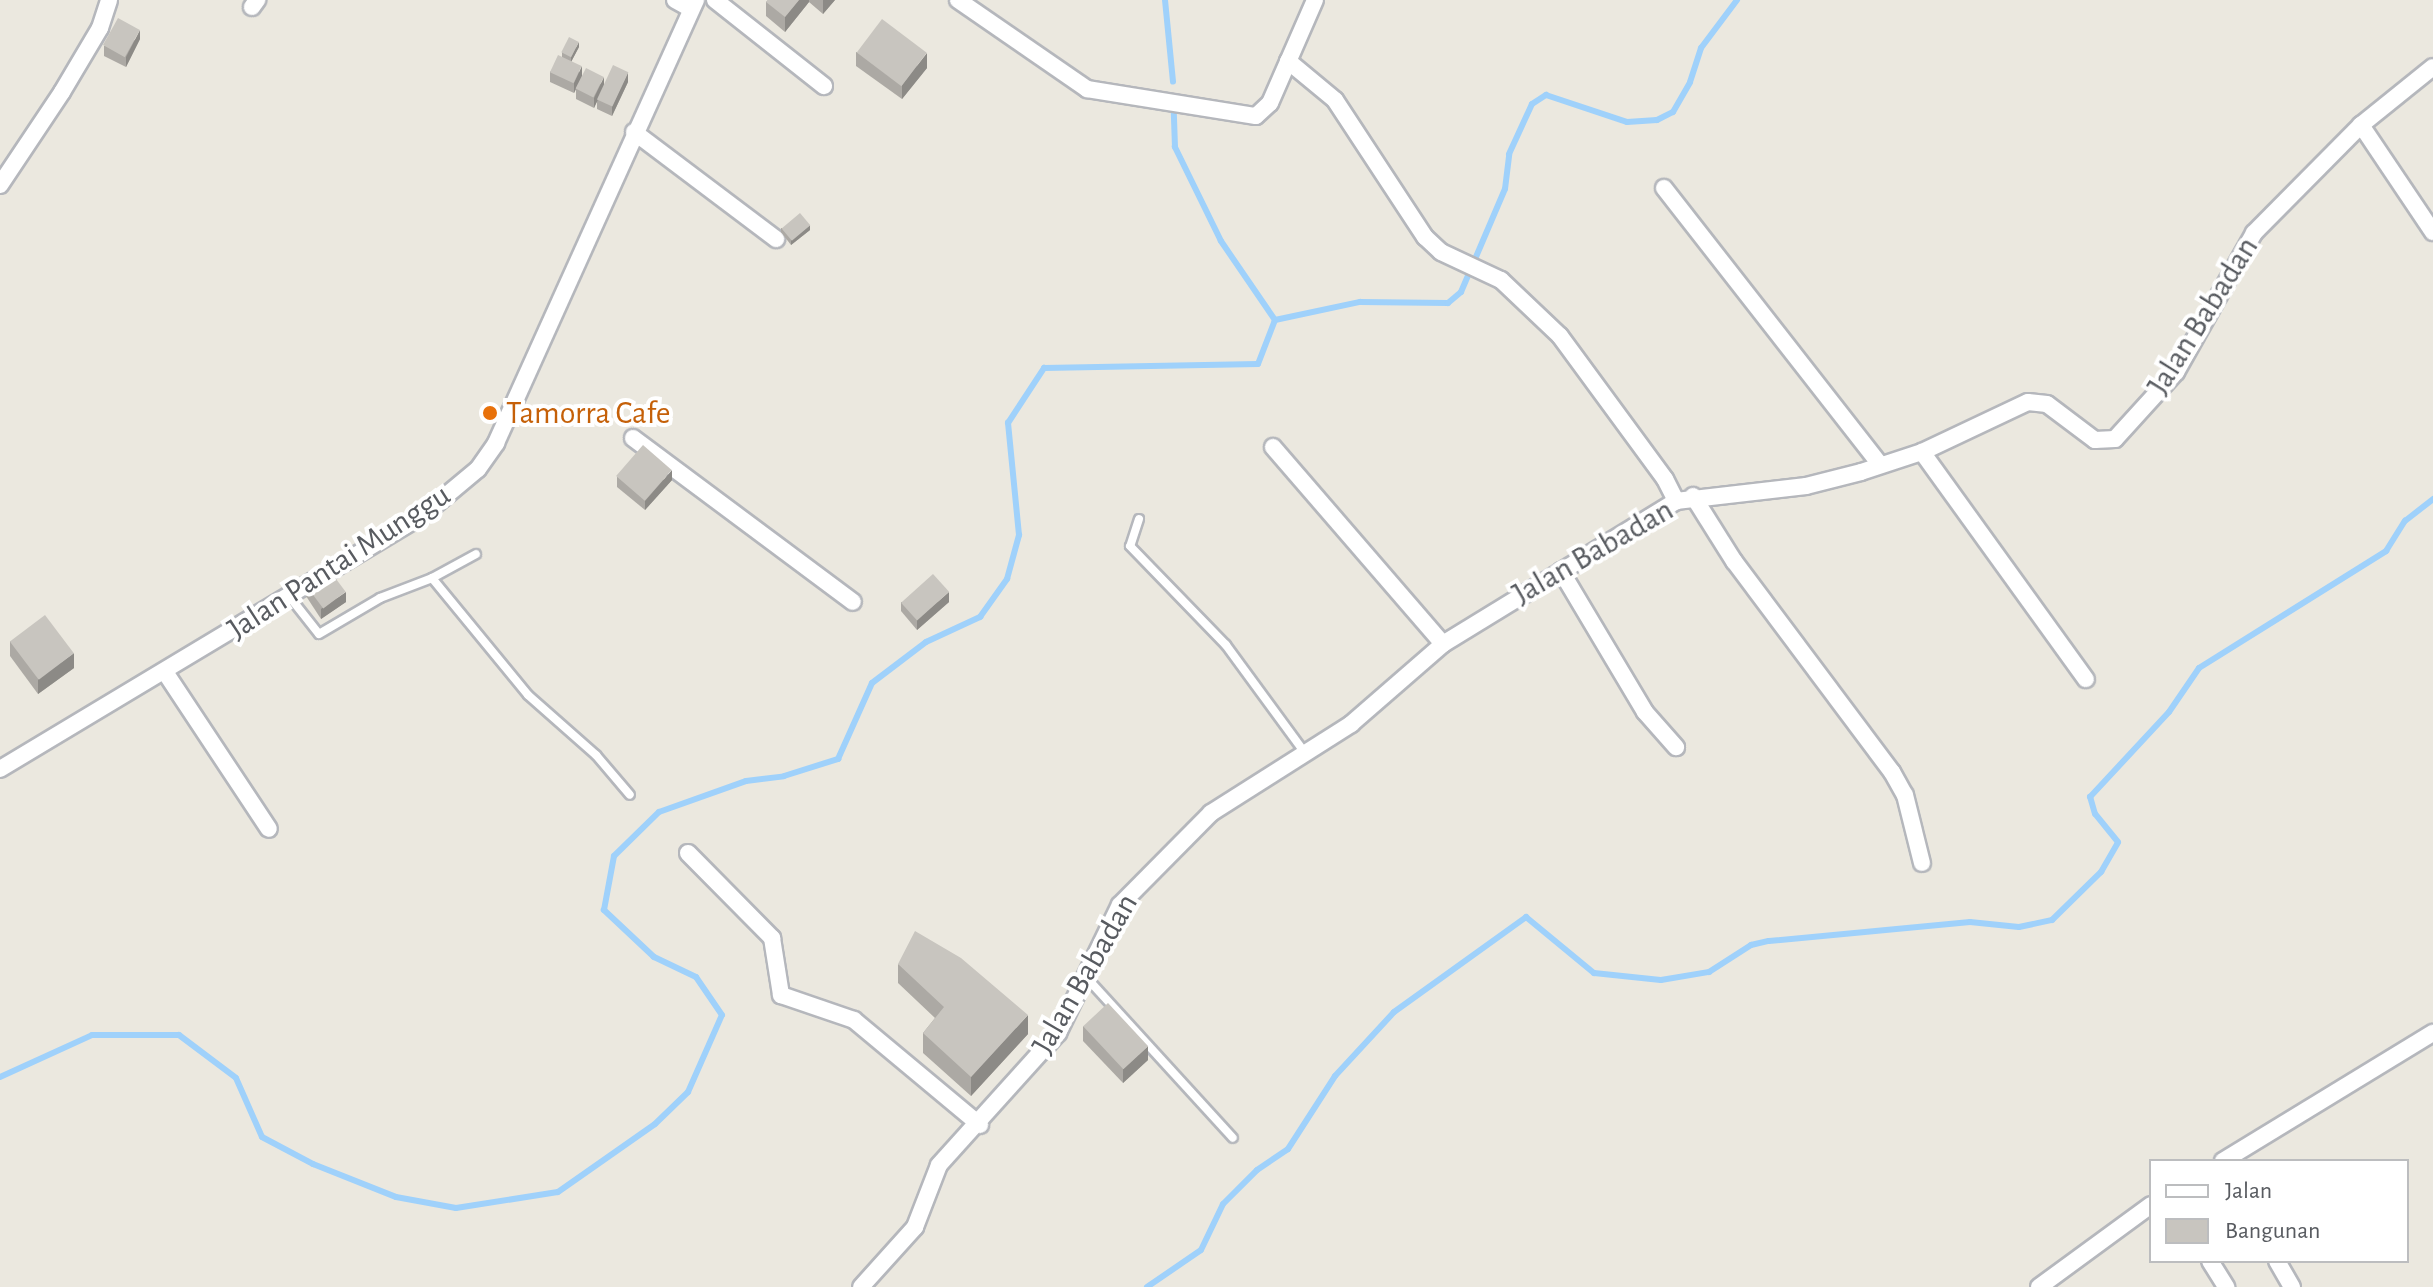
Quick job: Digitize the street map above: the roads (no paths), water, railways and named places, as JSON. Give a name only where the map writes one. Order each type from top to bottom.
[{"type":"street","points":[[0,185],[100,28],[109,0]]},
{"type":"street","points":[[675,0],[693,5]]},
{"type":"street","points":[[715,0],[824,86]]},
{"type":"street","points":[[958,0],[1087,89],[1256,116],[1270,103],[1315,0]]},
{"type":"street","name":"Jalan Pantai Munggu","points":[[0,769],[424,514],[489,456],[693,5]]},
{"type":"street","points":[[1288,61],[1335,100],[1425,237],[1441,252],[1501,280],[1560,336],[1665,479],[1676,501]]},
{"type":"street","name":"Jalan Babadan","points":[[861,1287],[899,1251],[915,1227],[939,1165],[980,1125],[1058,1033],[1120,905],[1160,859],[1211,813],[1351,724],[1443,644],[1676,501],[1693,496],[1806,486],[1922,452],[2028,402],[2047,404],[2095,440],[2104,443],[2124,433],[2176,372],[2254,233],[2361,125],[2433,67]]},
{"type":"street","points":[[2361,125],[2433,232]]},
{"type":"street","points":[[634,132],[776,239]]},
{"type":"street","points":[[1664,188],[1880,464]]},
{"type":"street","points":[[633,438],[853,602]]},
{"type":"street","points":[[1273,447],[1443,644]]},
{"type":"street","points":[[1922,452],[2086,679]]},
{"type":"street","points":[[1693,496],[1734,561],[1892,772],[1905,795],[1922,863]]},
{"type":"street","points":[[1561,571],[1645,712],[1676,747]]},
{"type":"street","points":[[165,672],[269,829]]},
{"type":"street","points":[[688,853],[772,938],[781,995],[854,1020],[980,1125]]},
{"type":"street","points":[[2226,1159],[2433,1033]]},
{"type":"street","points":[[2042,1286],[2149,1206]]},
{"type":"street","points":[[2211,1263],[2226,1287]]},
{"type":"street","points":[[2278,1263],[2292,1287]]},
{"type":"lane","points":[[1139,519],[1130,546],[1226,645],[1305,753]]},
{"type":"lane","points":[[289,596],[319,634],[380,598],[432,578],[476,554]]},
{"type":"lane","points":[[432,578],[528,695],[596,755],[630,795]]},
{"type":"lane","points":[[1085,975],[1233,1138]]},
{"type":"waterway","points":[[1165,0],[1173,82]]},
{"type":"waterway","points":[[1275,320],[1360,302],[1448,303],[1461,292],[1505,189],[1509,154],[1532,104],[1546,95],[1627,122],[1657,120],[1673,112],[1690,82],[1701,48],[1737,0]]},
{"type":"waterway","points":[[0,1077],[92,1035],[179,1035],[236,1078],[262,1137],[313,1164],[396,1197],[456,1208],[558,1192],[655,1124],[688,1092],[722,1015],[696,977],[654,957],[604,910],[614,856],[659,812],[746,781],[784,776],[838,759],[872,683],[926,642],[980,617],[1007,579],[1019,535],[1008,423],[1044,368],[1258,364],[1275,320],[1221,241],[1175,147],[1174,110]]},
{"type":"waterway","points":[[1147,1287],[1201,1250],[1223,1204],[1257,1170],[1288,1149],[1335,1076],[1394,1012],[1526,917],[1594,973],[1661,980],[1709,972],[1751,945],[1769,941],[1970,922],[2019,927],[2052,920],[2101,872],[2118,842],[2095,814],[2090,797],[2169,712],[2199,668],[2386,551],[2405,521],[2433,499]]},
{"type":"place","name":"Tamorra Cafe","points":[[490,413]]}]
